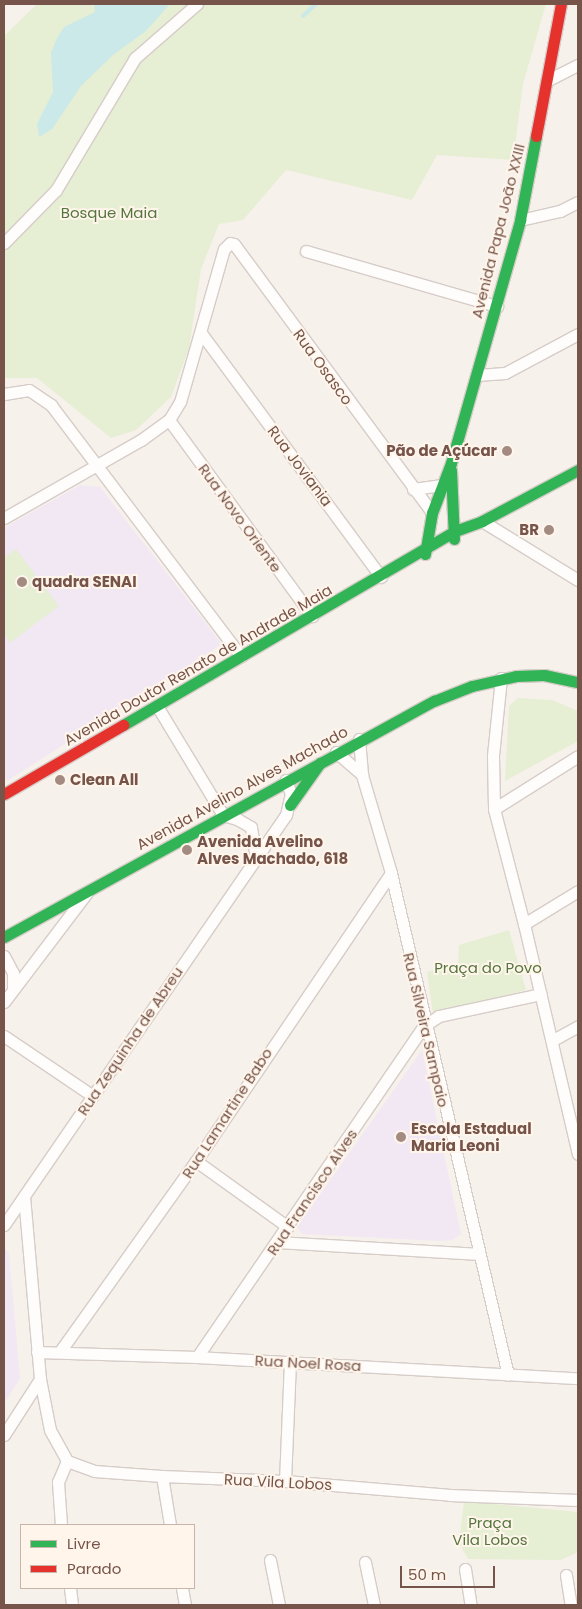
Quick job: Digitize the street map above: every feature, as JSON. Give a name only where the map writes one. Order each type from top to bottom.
[{"type":"street","points":[[4,243],[56,190],[135,58],[197,4]]},
{"type":"street","name":"Avenida Papa João XXIII","points":[[425,552],[432,513],[481,373],[520,220],[561,4]]},
{"type":"street","points":[[548,80],[578,64]]},
{"type":"street","points":[[520,220],[544,216],[578,202]]},
{"type":"street","points":[[522,207],[544,216]]},
{"type":"street","name":"Rua Osasco","points":[[201,333],[224,249],[226,245],[234,244],[432,513]]},
{"type":"street","points":[[306,251],[497,306]]},
{"type":"street","points":[[4,518],[95,464],[141,440],[169,420],[180,402],[201,333]]},
{"type":"street","name":"Rua Joviania","points":[[201,333],[381,577]]},
{"type":"street","points":[[481,373],[505,373],[578,334]]},
{"type":"street","points":[[195,354],[218,356]]},
{"type":"street","points":[[4,394],[29,390],[44,398],[241,656]]},
{"type":"street","name":"Rua Novo Oriente","points":[[169,420],[312,616]]},
{"type":"street","name":"Avenida Papa João XXIII","points":[[451,463],[454,535]]},
{"type":"street","name":"Avenida Doutor Renato de Andrade Maia","points":[[5,792],[454,535],[578,470]]},
{"type":"street","points":[[413,489],[442,485]]},
{"type":"street","points":[[482,521],[578,580]]},
{"type":"street","name":"Avenida Avelino Alves Machado","points":[[4,937],[322,759],[434,701],[501,678],[544,675],[578,682]]},
{"type":"street","points":[[501,678],[493,756],[494,809],[553,1040],[578,1154]]},
{"type":"street","points":[[157,706],[222,815],[237,819],[251,827],[256,841],[256,857]]},
{"type":"street","name":"Rua Silveira Sampaio","points":[[359,739],[362,775],[391,873],[424,1026],[508,1375]]},
{"type":"street","points":[[336,752],[362,775]]},
{"type":"street","points":[[494,809],[578,756]]},
{"type":"street","points":[[290,805],[322,759]]},
{"type":"street","points":[[286,780],[290,805]]},
{"type":"street","name":"Rua Zequinha de Abreu","points":[[4,1225],[290,805]]},
{"type":"street","name":"Rua Lamartine Babo","points":[[61,1350],[196,1161],[391,873]]},
{"type":"street","points":[[4,1002],[88,891]]},
{"type":"street","points":[[524,924],[578,891]]},
{"type":"street","points":[[4,956],[13,973],[13,988]]},
{"type":"street","points":[[424,1026],[439,1016],[541,994]]},
{"type":"street","name":"Rua Francisco Alves","points":[[197,1357],[278,1242],[424,1026]]},
{"type":"street","points":[[553,1040],[578,1026]]},
{"type":"street","points":[[4,1036],[93,1096]]},
{"type":"street","points":[[196,1161],[288,1227]]},
{"type":"street","points":[[24,1196],[40,1379],[50,1430],[66,1461],[58,1482],[61,1524]]},
{"type":"street","points":[[278,1242],[479,1254]]},
{"type":"street","name":"Rua Noel Rosa","points":[[37,1352],[61,1350],[578,1378]]},
{"type":"street","points":[[286,1481],[290,1362]]},
{"type":"street","points":[[4,1435],[40,1379]]},
{"type":"street","name":"Rua Vila Lobos","points":[[66,1461],[94,1471],[286,1481],[450,1495],[578,1500]]},
{"type":"street","points":[[162,1476],[170,1524]]},
{"type":"street","points":[[270,1560],[279,1605]]},
{"type":"street","points":[[365,1562],[374,1605]]},
{"type":"street","points":[[465,1569],[471,1605]]},
{"type":"street","points":[[566,1575],[571,1605]]},
{"type":"street","points":[[70,1589],[72,1605]]},
{"type":"street","points":[[182,1589],[185,1605]]},
{"type":"shaded area","points":[[80,485],[100,487],[222,644],[7,781],[4,777],[4,528]]},
{"type":"shaded area","name":"Escola Estadual Maria Leoni","points":[[422,1050],[461,1234],[452,1240],[439,1241],[302,1234],[297,1227]]},
{"type":"shaded area","points":[[4,1246],[9,1254],[20,1378],[4,1404]]},
{"type":"green space","name":"Bosque Maia","points":[[37,4],[546,4],[523,84],[513,160],[437,155],[412,200],[286,170],[243,220],[219,224],[201,269],[189,348],[171,397],[136,430],[111,438],[37,378],[4,378],[4,36]]},
{"type":"green space","name":"quadra SENAI","points":[[16,549],[59,606],[10,643],[4,634],[4,558]]},
{"type":"green space","points":[[518,698],[552,700],[578,711],[578,741],[505,781],[509,706]]},
{"type":"green space","name":"Praça do Povo","points":[[509,930],[526,990],[433,1014],[427,972],[458,964],[459,945]]},
{"type":"green space","name":"Praça Vila Lobos","points":[[464,1501],[578,1512],[578,1552],[561,1560],[468,1559],[459,1543]]},
{"type":"water","points":[[94,4],[170,4],[146,31],[113,55],[81,86],[52,129],[39,137],[37,124],[53,92],[51,53],[57,38],[64,27],[95,12]]},
{"type":"waterway","points":[[303,16],[316,4]]},
{"type":"traffic: fast","points":[[425,554],[432,513],[451,463],[520,220],[536,136]]},
{"type":"traffic: fast","points":[[451,470],[454,539]]},
{"type":"traffic: fast","points":[[123,725],[455,531],[482,521],[578,470]]},
{"type":"traffic: fast","points":[[4,937],[434,701],[472,686],[516,676],[544,675],[578,682]]},
{"type":"traffic: fast","points":[[290,805],[320,763]]},
{"type":"traffic: jam","points":[[536,136],[561,4]]},
{"type":"traffic: jam","points":[[4,794],[123,725]]},
{"type":"place","name":"Pão de Açúcar","points":[[507,451]]},
{"type":"place","name":"BR","points":[[549,530]]},
{"type":"place","name":"quadra SENAI","points":[[22,582]]},
{"type":"place","name":"Clean All","points":[[60,780]]},
{"type":"place","name":"Avenida Avelino Alves Machado, 618","points":[[187,850]]},
{"type":"place","name":"Escola Estadual Maria Leoni","points":[[401,1137]]}]
